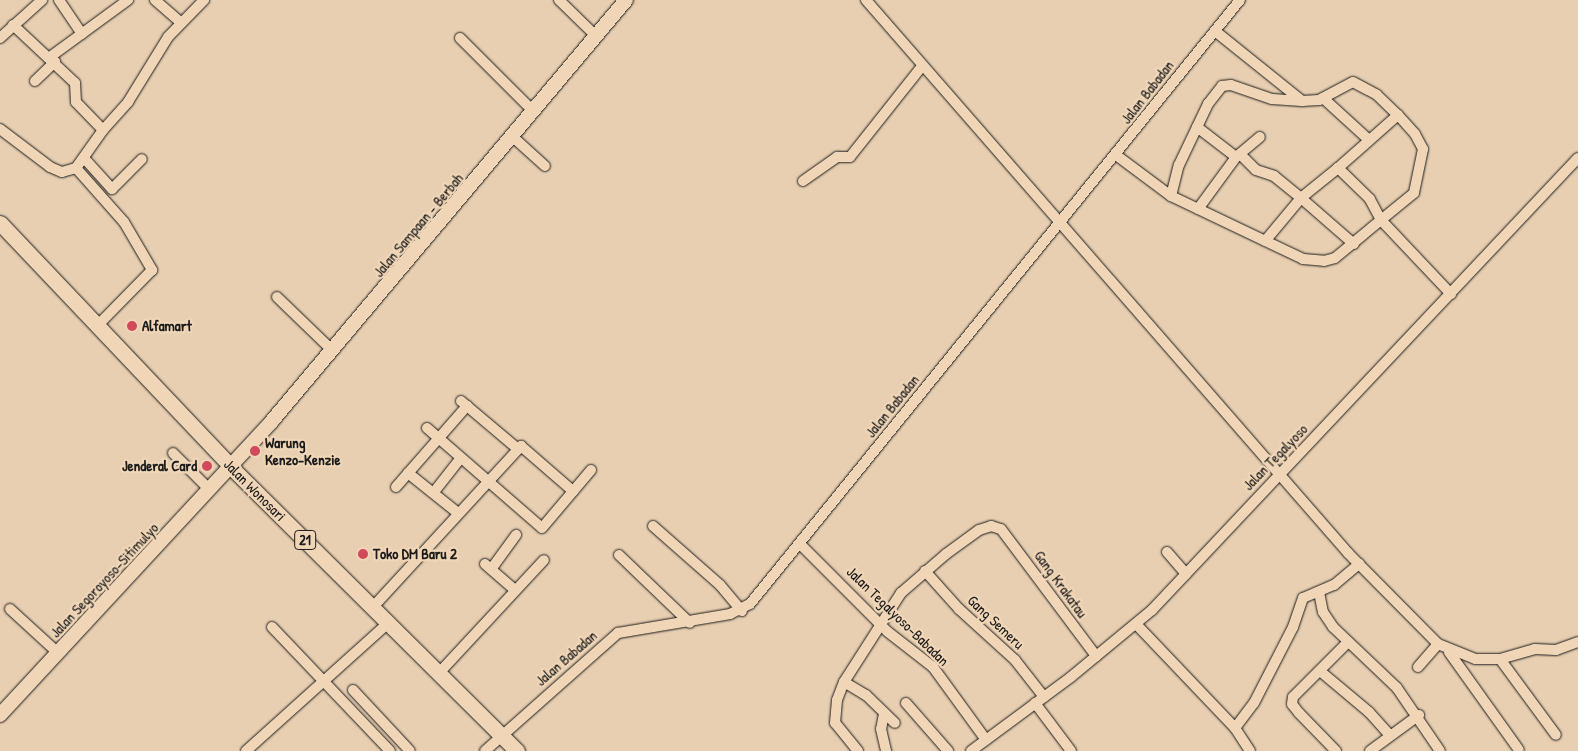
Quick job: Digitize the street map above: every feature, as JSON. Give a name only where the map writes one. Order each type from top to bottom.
[{"type":"highway","name":"Jalan Wonosari","points":[[0,223],[231,467],[518,751]]},
{"type":"main road","name":"Jalan Sampaan - Berbah","points":[[231,467],[333,351],[513,137],[625,0]]},
{"type":"main road","name":"Jalan Segoroyoso-Sitimulyo","points":[[0,714],[231,467]]},
{"type":"street","points":[[0,38],[42,0]]},
{"type":"street","points":[[59,0],[82,34]]},
{"type":"street","points":[[35,81],[53,60],[82,34],[128,0]]},
{"type":"street","points":[[155,0],[181,23]]},
{"type":"street","points":[[0,129],[54,170],[62,172],[76,168],[103,130],[120,113],[181,23],[204,0]]},
{"type":"street","points":[[559,0],[596,36]]},
{"type":"street","points":[[866,0],[1359,564],[1438,644],[1450,652],[1475,659],[1500,658],[1534,649],[1556,650],[1578,642]]},
{"type":"street","name":"Jalan Babadan","points":[[485,751],[618,634],[690,623],[742,611],[763,590],[1240,0]]},
{"type":"street","points":[[14,25],[53,60],[77,88],[76,102],[103,130]]},
{"type":"street","points":[[1214,31],[1302,101]]},
{"type":"street","points":[[460,38],[533,111]]},
{"type":"street","points":[[803,181],[837,157],[850,157],[923,65]]},
{"type":"street","points":[[1116,155],[1171,196],[1303,259],[1324,260],[1335,258],[1354,244],[1414,193],[1423,161],[1423,149],[1415,134],[1398,115],[1377,95],[1353,82],[1323,98],[1302,101],[1272,99],[1224,85],[1208,104],[1197,127],[1173,181],[1171,196]]},
{"type":"street","points":[[1323,98],[1369,140]]},
{"type":"street","points":[[1265,241],[1302,198],[1398,115]]},
{"type":"street","points":[[1197,127],[1256,170],[1274,176],[1354,244]]},
{"type":"street","points":[[513,137],[545,166]]},
{"type":"street","points":[[1198,209],[1238,156],[1260,138]]},
{"type":"street","points":[[84,158],[112,189],[142,159]]},
{"type":"street","name":"Jalan Tegalyoso","points":[[971,751],[1044,697],[1136,624],[1186,574],[1578,158]]},
{"type":"street","points":[[76,168],[124,222],[152,270],[97,326]]},
{"type":"street","points":[[1338,168],[1370,199],[1381,220],[1451,294]]},
{"type":"street","points":[[277,296],[333,351]]},
{"type":"street","points":[[396,487],[439,439],[464,403],[518,449]]},
{"type":"street","points":[[427,428],[460,459],[542,528],[591,470]]},
{"type":"street","points":[[373,608],[521,446],[573,491]]},
{"type":"street","points":[[173,453],[209,489]]},
{"type":"street","points":[[434,492],[460,459]]},
{"type":"street","points":[[408,473],[458,513]]},
{"type":"street","points":[[653,526],[720,585],[742,611]]},
{"type":"street","name":"Gang Krakatau","points":[[925,571],[979,530],[991,526],[1001,530],[1096,656]]},
{"type":"street","points":[[515,590],[488,566],[516,535]]},
{"type":"street","name":"Jalan Tegalyoso-Babadan","points":[[800,544],[879,623],[933,668],[986,740]]},
{"type":"street","points":[[1167,552],[1186,574]]},
{"type":"street","points":[[619,555],[690,623]]},
{"type":"street","points":[[439,673],[544,560]]},
{"type":"street","points":[[1235,728],[1254,703],[1293,627],[1303,598],[1345,578],[1359,564]]},
{"type":"street","points":[[858,751],[835,723],[837,700],[844,682],[879,623],[901,593],[925,571]]},
{"type":"street","name":"Gang Semeru","points":[[925,571],[959,609],[1015,660],[1044,697]]},
{"type":"street","points":[[1319,592],[1323,612],[1348,642],[1398,688],[1419,715],[1440,751]]},
{"type":"street","points":[[10,609],[58,653]]},
{"type":"street","points":[[246,751],[388,623]]},
{"type":"street","points":[[1136,624],[1235,728],[1245,749]]},
{"type":"street","points":[[272,627],[390,751]]},
{"type":"street","points":[[1336,751],[1292,704],[1293,697],[1348,642]]},
{"type":"street","points":[[1418,667],[1438,644]]},
{"type":"street","points":[[1450,652],[1519,750]]},
{"type":"street","points":[[1500,658],[1556,736]]},
{"type":"street","points":[[1320,671],[1369,712],[1390,735]]},
{"type":"street","points":[[844,682],[866,695],[895,723]]},
{"type":"street","points":[[353,690],[374,707],[410,751]]},
{"type":"street","points":[[906,703],[948,751]]},
{"type":"street","points":[[1035,703],[1071,751]]},
{"type":"street","points":[[360,719],[374,707]]},
{"type":"street","points":[[884,714],[882,729],[886,751]]},
{"type":"street","points":[[1370,751],[1419,715]]},
{"type":"place","name":"Alfamart","points":[[132,326]]},
{"type":"place","name":"Warung Kenzo-Kenzie","points":[[255,451]]},
{"type":"place","name":"Jenderal Card","points":[[207,466]]},
{"type":"place","name":"Toko DM Baru 2","points":[[363,554]]}]
